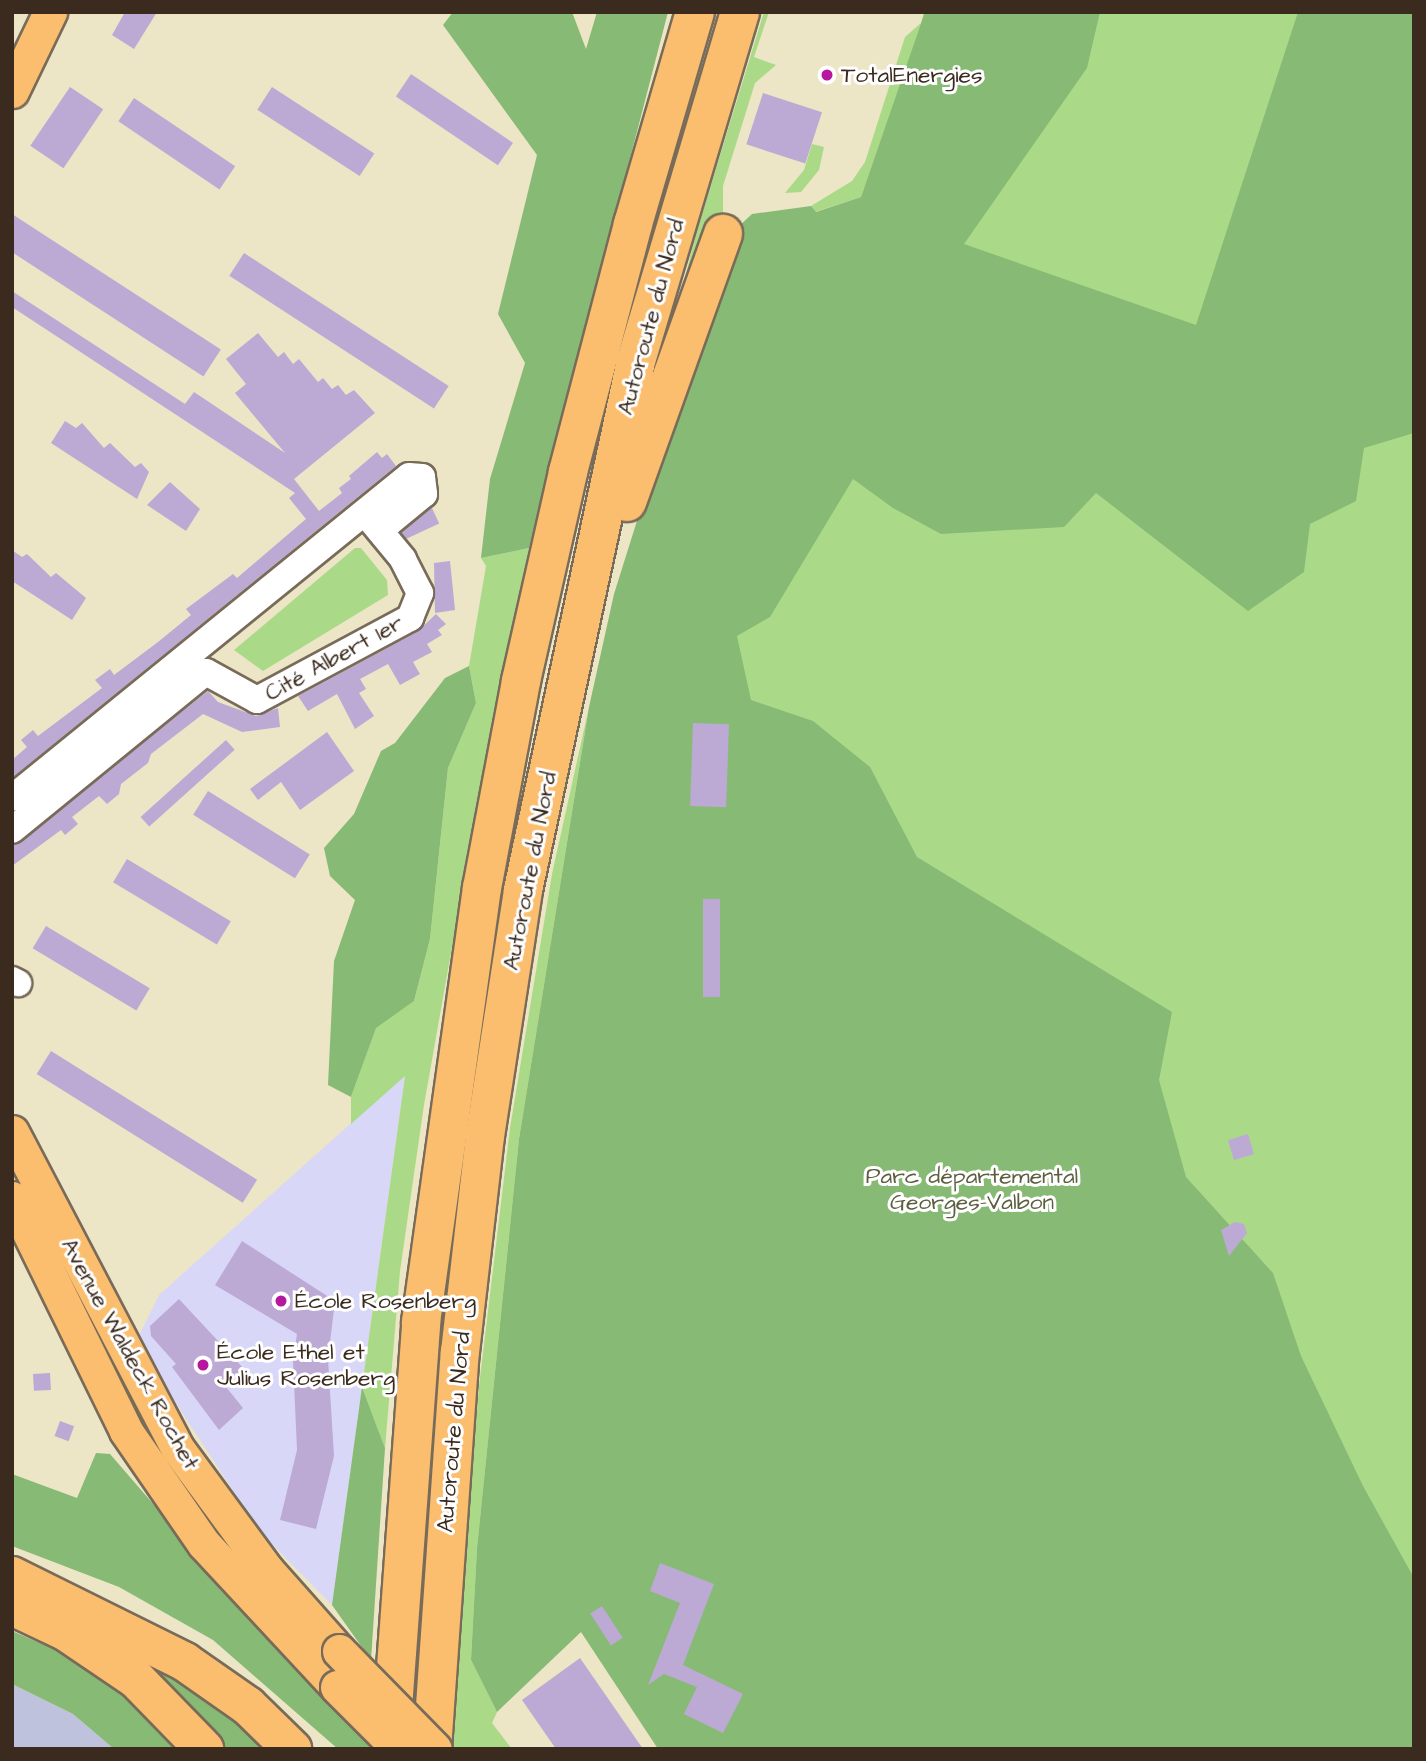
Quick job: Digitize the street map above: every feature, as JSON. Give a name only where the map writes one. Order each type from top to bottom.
[{"type":"highway","name":"Autoroute du Nord","points":[[390,1749],[421,1322],[482,888],[521,681],[565,484],[678,30],[695,12]]},
{"type":"highway","name":"Autoroute du Nord","points":[[434,1749],[450,1451],[485,1136],[523,890],[636,361],[740,12]]},
{"type":"highway","points":[[586,597],[625,507],[723,234]]},
{"type":"highway","points":[[12,1576],[185,1662],[248,1706],[292,1749]]},
{"type":"highway","points":[[12,1606],[65,1631],[136,1679],[204,1749]]},
{"type":"main road","points":[[12,91],[50,12]]},
{"type":"main road","name":"Avenue Waldeck Rochet","points":[[12,1132],[178,1449],[267,1570],[339,1651],[434,1749]]},
{"type":"main road","name":"Avenue Waldeck Rochet","points":[[12,1198],[126,1431],[204,1544],[337,1687],[399,1749]]},
{"type":"street","name":"Cité Albert 1er","points":[[12,799],[202,645],[372,522],[403,559],[420,593],[410,618],[257,700],[206,671]]},
{"type":"street","points":[[12,830],[206,671],[202,645]]},
{"type":"shaded area","points":[[405,1075],[332,1605],[260,1532],[136,1342],[159,1295]]},
{"type":"shaded area","points":[[12,1684],[73,1714],[114,1749],[12,1749]]},
{"type":"green space","points":[[453,12],[572,12],[586,49],[597,12],[668,12],[529,548],[481,558],[490,479],[525,363],[498,314],[537,155],[443,25]]},
{"type":"green space","points":[[764,12],[769,12],[754,57],[776,65],[755,83],[723,186],[723,215],[663,365],[695,237]]},
{"type":"green space","name":"Parc départemental Georges-Valbon","points":[[924,12],[1414,12],[1414,1749],[510,1372],[894,104],[861,197],[815,212],[811,206],[852,181],[865,162],[905,37],[921,23]]},
{"type":"green space","name":"Parc départemental Georges-Valbon","points":[[925,12],[1100,12],[1087,68],[964,244],[1196,325],[1298,12],[1414,12],[1414,433],[1364,448],[1356,501],[1310,524],[1304,572],[1248,611],[1096,493],[1064,527],[941,534],[893,508],[853,479],[770,617],[737,636],[751,700],[813,721],[870,767],[917,857],[1172,1012],[1159,1080],[1186,1177],[1273,1273],[1301,1356],[1363,1486],[1414,1578],[1414,1749],[658,1749],[581,1632],[497,1712],[471,1660],[477,1548],[519,1139],[589,707],[614,594],[674,403],[737,228],[752,214],[811,206],[816,212],[861,197]]},
{"type":"green space","points":[[812,144],[824,147],[819,170],[801,192],[785,193],[804,170]]},
{"type":"green space","points":[[355,548],[361,548],[387,580],[388,595],[263,671],[234,650]]},
{"type":"green space","points":[[529,548],[494,710],[424,1105],[400,1271],[385,1448],[362,1387],[405,1076],[351,1124],[351,1097],[376,1027],[414,1001],[430,939],[448,768],[476,703],[469,666],[486,566],[481,558]]},
{"type":"green space","points":[[469,666],[476,703],[448,768],[430,939],[414,1001],[376,1028],[351,1097],[328,1085],[334,961],[355,900],[330,876],[324,848],[354,814],[381,751],[395,743],[445,678]]},
{"type":"green space","points":[[589,707],[519,1139],[477,1548],[471,1660],[497,1712],[492,1723],[512,1749],[456,1749],[452,1744],[452,1711],[479,1386],[510,1128],[552,874]]},
{"type":"green space","points":[[362,1387],[385,1448],[371,1660],[332,1605]]},
{"type":"green space","points":[[96,1453],[110,1454],[225,1587],[372,1740],[369,1749],[338,1749],[213,1640],[119,1587],[12,1546],[12,1474],[77,1498]]},
{"type":"green space","points":[[12,1631],[63,1653],[119,1690],[174,1749],[114,1749],[73,1714],[12,1684]]},
{"type":"green space","points":[[100,1631],[231,1709],[270,1749],[223,1749],[168,1689]]},
{"type":"building","points":[[125,12],[157,12],[134,49],[112,35]]},
{"type":"building","points":[[411,74],[513,143],[498,165],[396,96]]},
{"type":"building","points":[[70,87],[103,109],[63,168],[30,146]]},
{"type":"building","points":[[272,87],[374,153],[360,176],[257,110]]},
{"type":"building","points":[[763,93],[822,112],[805,164],[746,144]]},
{"type":"building","points":[[134,98],[235,166],[219,189],[118,121]]},
{"type":"building","points":[[12,214],[221,350],[203,376],[12,252]]},
{"type":"building","points":[[244,253],[449,386],[434,409],[229,276]]},
{"type":"building","points":[[12,291],[185,404],[194,392],[285,453],[235,393],[246,384],[226,359],[258,333],[278,357],[284,352],[293,364],[299,359],[318,382],[323,378],[332,389],[338,385],[346,395],[354,390],[375,413],[294,479],[319,511],[342,493],[339,488],[351,479],[349,476],[377,452],[382,458],[387,454],[396,466],[12,778],[12,760],[27,747],[21,740],[33,730],[38,736],[102,688],[95,680],[110,669],[114,675],[158,642],[191,615],[186,609],[233,574],[237,578],[306,519],[289,498],[295,493],[12,307]]},
{"type":"building","points":[[65,421],[76,428],[82,423],[104,448],[110,443],[135,467],[141,463],[149,472],[137,499],[51,443]]},
{"type":"building","points":[[170,482],[200,509],[186,531],[147,505]]},
{"type":"building","points":[[432,508],[439,523],[404,540],[397,524]]},
{"type":"building","points":[[12,550],[22,557],[27,554],[51,577],[56,573],[86,598],[72,620],[12,581]]},
{"type":"building","points":[[450,561],[455,610],[435,613],[434,563]]},
{"type":"building","points":[[436,614],[446,624],[438,630],[442,635],[427,644],[432,652],[413,662],[420,674],[400,685],[388,664],[360,679],[366,689],[359,693],[374,716],[355,729],[337,694],[308,711],[298,696],[417,632]]},
{"type":"building","points":[[208,691],[218,702],[256,716],[278,708],[280,727],[242,732],[203,714],[151,754],[148,763],[121,784],[119,794],[107,804],[99,796],[72,817],[78,824],[65,835],[61,830],[12,866],[12,845]]},
{"type":"building","points":[[693,723],[729,724],[726,807],[690,806]]},
{"type":"building","points":[[327,732],[354,771],[300,810],[281,782],[258,800],[250,789]]},
{"type":"building","points":[[226,740],[235,750],[149,827],[141,817]]},
{"type":"building","points":[[208,791],[310,855],[295,878],[193,815]]},
{"type":"building","points":[[127,859],[231,921],[217,944],[113,882]]},
{"type":"building","points":[[703,899],[720,899],[720,997],[703,997]]},
{"type":"building","points":[[46,926],[150,988],[136,1011],[33,948]]},
{"type":"building","points":[[51,1051],[257,1180],[243,1203],[37,1074]]},
{"type":"building","points":[[1248,1134],[1254,1154],[1234,1160],[1228,1140]]},
{"type":"building","points":[[1235,1222],[1244,1224],[1247,1233],[1229,1256],[1221,1230]]},
{"type":"building","points":[[242,1241],[335,1301],[328,1359],[334,1456],[316,1529],[280,1520],[297,1450],[293,1361],[297,1334],[215,1285]]},
{"type":"building","points":[[179,1299],[245,1370],[226,1387],[243,1408],[219,1430],[172,1367],[176,1364],[151,1336],[150,1326]]},
{"type":"building","points":[[50,1373],[51,1390],[34,1391],[33,1374]]},
{"type":"building","points":[[60,1421],[74,1426],[69,1441],[55,1436]]},
{"type":"building","points":[[660,1563],[714,1584],[683,1665],[743,1694],[723,1733],[684,1714],[697,1687],[664,1674],[648,1685],[680,1603],[650,1591]]},
{"type":"building","points":[[602,1606],[623,1638],[611,1645],[590,1614]]},
{"type":"building","points":[[580,1658],[643,1749],[556,1749],[522,1700]]},
{"type":"place","name":"TotalEnergies","points":[[827,75]]},
{"type":"place","name":"École Rosenberg","points":[[281,1301]]},
{"type":"place","name":"École Ethel et Julius Rosenberg","points":[[203,1365]]}]
